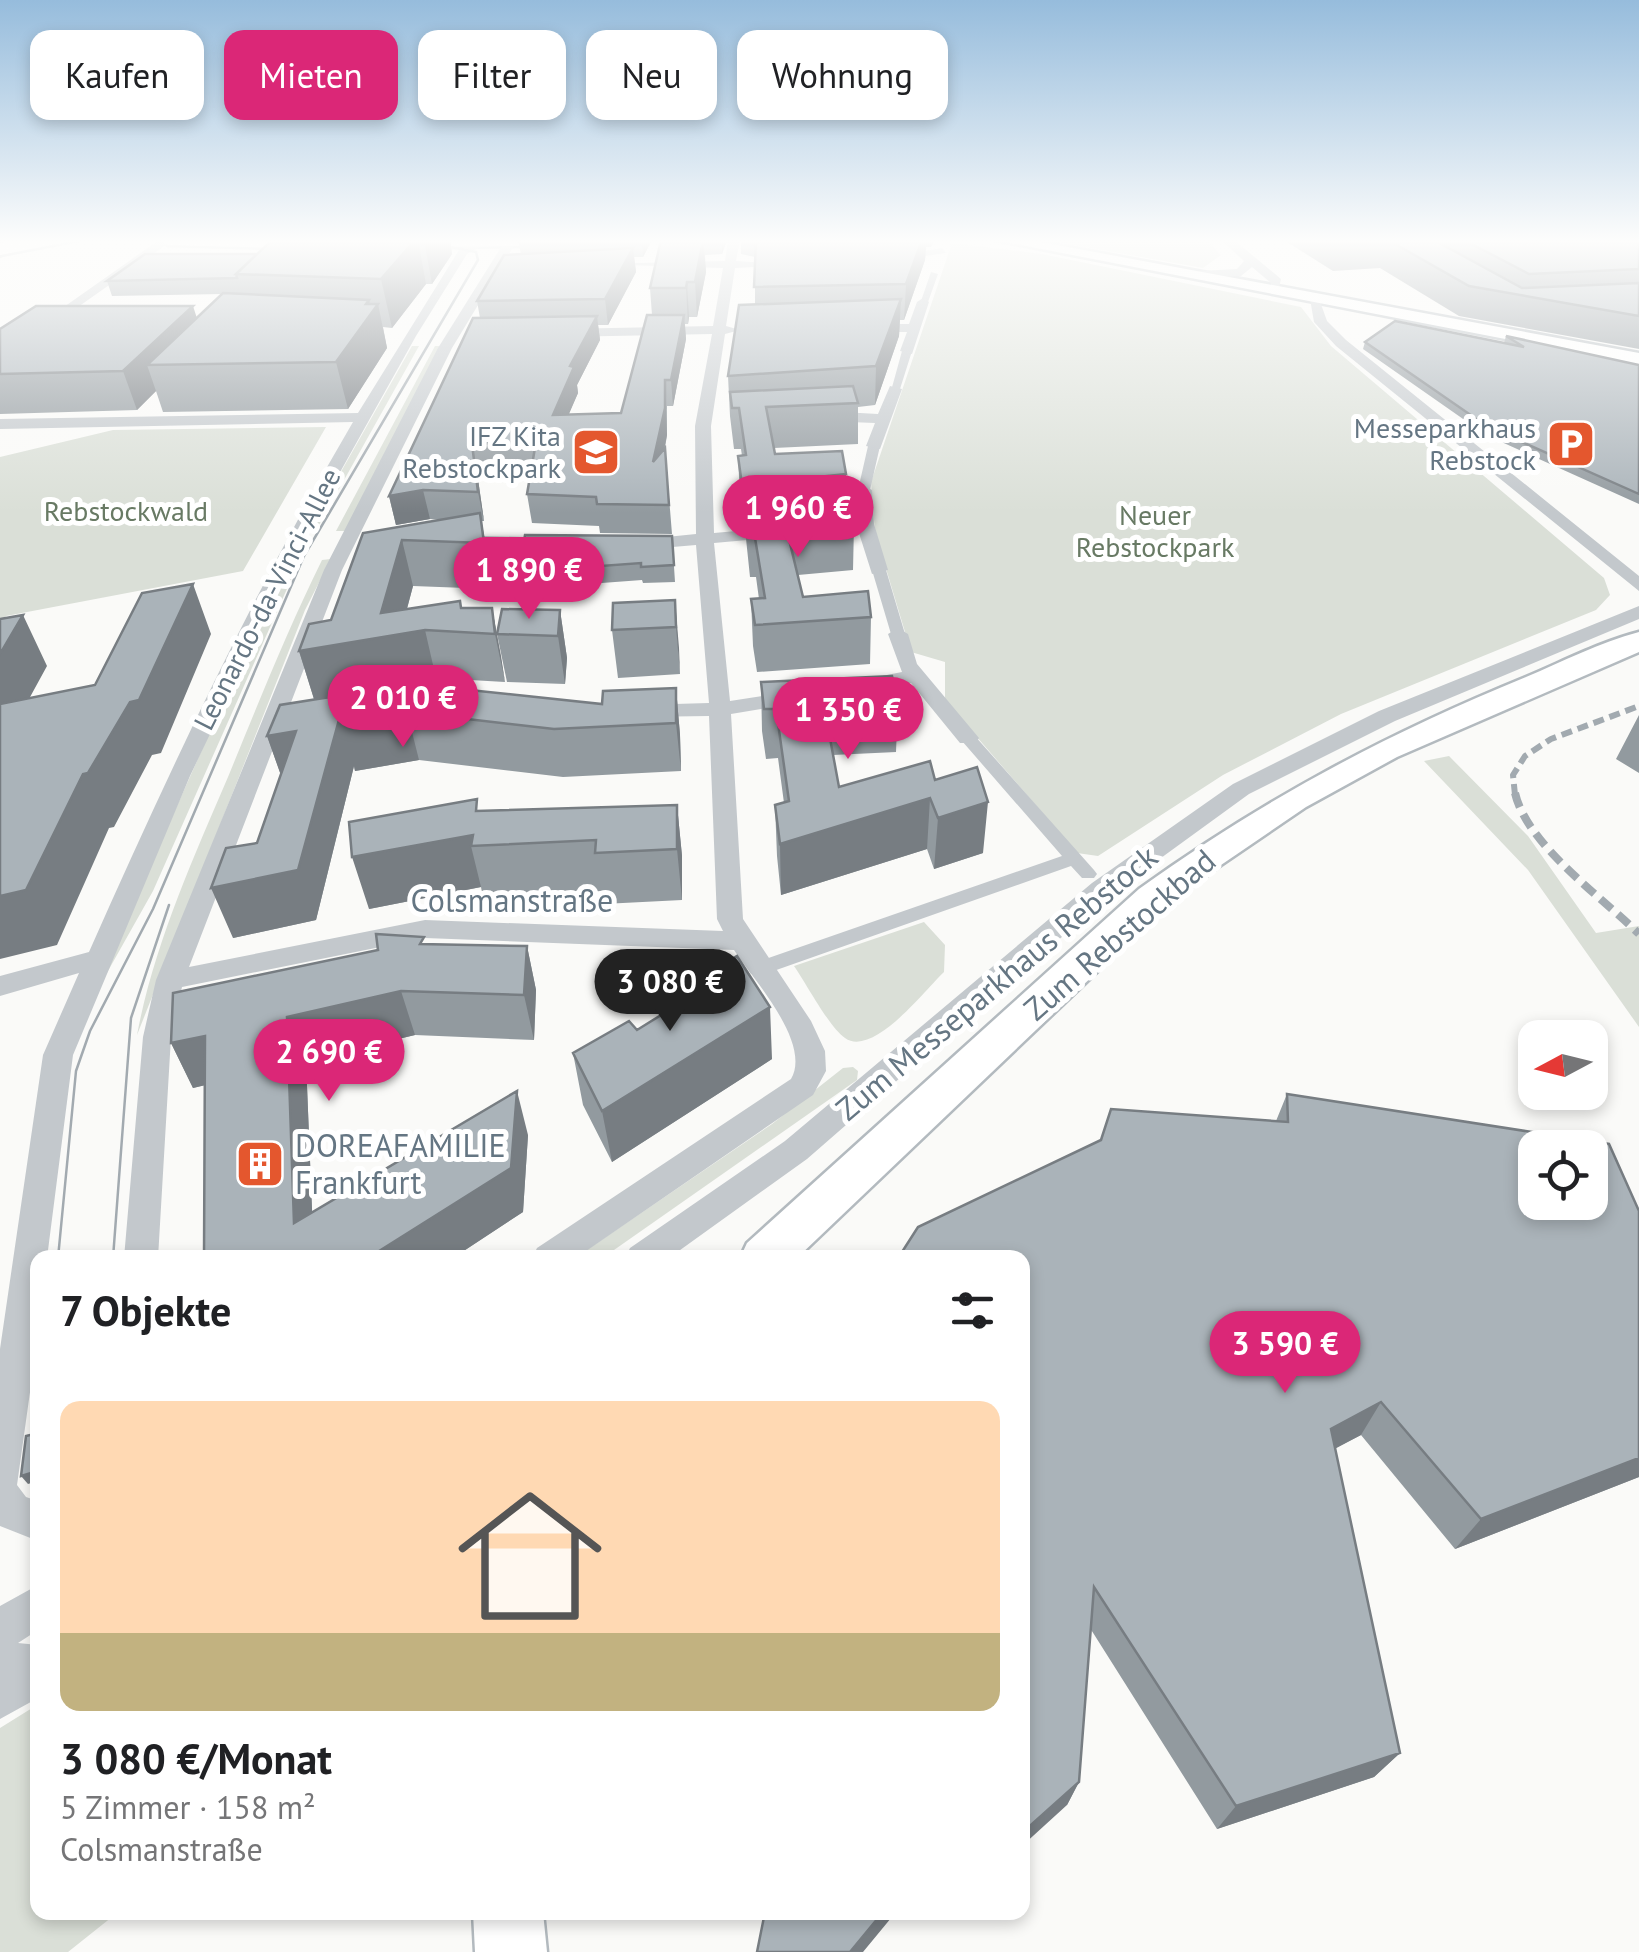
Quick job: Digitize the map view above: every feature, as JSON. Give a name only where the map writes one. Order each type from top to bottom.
[{"type":"main road","points":[[1495,331],[1639,359]]},
{"type":"main road","name":"Zum Rebstockbad","points":[[773,1250],[1152,898],[1201,862],[1301,796],[1384,751],[1639,641]]},
{"type":"main road","points":[[509,1920],[511,1952]]},
{"type":"street","points":[[0,358],[38,331]]},
{"type":"street","name":"Leonardo-da-Vinci-Allee","points":[[31,1250],[54,1074],[96,959],[208,713],[302,557],[403,331]]},
{"type":"street","name":"Leonardo-da-Vinci-Allee","points":[[142,1250],[156,1037],[170,980],[444,348],[458,331]]},
{"type":"street","points":[[535,334],[668,331]]},
{"type":"street","points":[[561,1250],[811,1078],[814,1066],[810,1039],[737,941],[730,919],[720,709],[705,541],[718,331]]},
{"type":"street","points":[[758,969],[1081,866],[906,665],[865,524],[864,490],[874,446],[914,331]]},
{"type":"street","points":[[1329,331],[1639,586]]},
{"type":"street","points":[[399,336],[473,335]]},
{"type":"street","points":[[141,420],[154,407]]},
{"type":"street","points":[[0,424],[363,417]]},
{"type":"street","points":[[797,418],[884,419]]},
{"type":"street","points":[[624,545],[705,541],[865,524]]},
{"type":"street","points":[[433,540],[586,544]]},
{"type":"street","points":[[302,557],[356,548]]},
{"type":"street","name":"Zum Messeparkhaus Rebstock","points":[[653,1250],[796,1150],[1100,889],[1241,788],[1388,716],[1639,612]]},
{"type":"street","points":[[615,711],[720,709],[914,676]]},
{"type":"street","name":"Colsmanstraße","points":[[170,980],[425,929],[737,941]]},
{"type":"street","points":[[0,986],[96,959]]},
{"type":"street","name":"Leonardo-da-Vinci-Allee","points":[[0,1480],[30,1254]]},
{"type":"street","points":[[0,1493],[13,1512],[30,1518]]},
{"type":"street","points":[[0,1630],[30,1609]]},
{"type":"street","points":[[0,1663],[30,1668]]},
{"type":"street","points":[[0,1697],[30,1675]]},
{"type":"green space","name":"Neuer Rebstockpark","points":[[922,331],[1320,331],[1331,346],[1604,578],[1610,595],[1596,610],[1341,714],[1223,775],[1098,856],[1077,853],[945,700],[945,662],[911,652],[875,532],[871,482]]},
{"type":"green space","points":[[412,346],[419,346],[315,532],[307,532]]},
{"type":"green space","points":[[435,346],[441,346],[346,531],[336,531]]},
{"type":"green space","name":"Rebstockwald","points":[[326,427],[243,571],[6,616],[0,623],[0,457],[113,430]]},
{"type":"green space","points":[[331,559],[305,610],[137,1035],[153,969],[188,872],[297,614],[322,560]]},
{"type":"green space","points":[[298,564],[153,891],[86,1010],[267,604],[289,566]]},
{"type":"green space","points":[[1449,756],[1528,836],[1596,933],[1639,926],[1639,1027],[1528,870],[1424,761]]},
{"type":"green space","points":[[924,922],[945,945],[944,972],[884,1031],[857,1042],[845,1038],[825,1015],[794,966]]},
{"type":"green space","points":[[843,1068],[858,1071],[857,1080],[614,1250],[587,1250],[772,1124]]},
{"type":"green space","points":[[30,1709],[30,1920],[108,1920],[68,1952],[0,1952],[0,1728]]},
{"type":"building","points":[[0,331],[166,331],[123,371],[0,374]]},
{"type":"building","points":[[183,331],[358,331],[336,362],[147,365]]},
{"type":"building","points":[[467,331],[589,331],[570,366],[574,367],[553,415],[621,413],[643,331],[681,331],[671,380],[665,380],[665,408],[653,462],[665,448],[669,505],[597,504],[596,497],[527,494],[536,442],[472,444],[478,492],[423,490],[389,496]]},
{"type":"building","points":[[735,331],[889,331],[876,366],[728,376]]},
{"type":"building","points":[[1381,331],[1445,331],[1524,347],[1506,336],[1639,365],[1639,494],[1488,427],[1365,342]]},
{"type":"building","points":[[853,386],[858,403],[766,407],[775,454],[842,451],[846,474],[742,485],[738,456],[746,455],[739,408],[732,408],[730,392]]},
{"type":"building","points":[[849,491],[854,525],[787,531],[803,597],[868,591],[871,617],[755,625],[751,599],[765,598],[754,532],[748,532],[744,505]]},
{"type":"building","points":[[480,513],[484,543],[402,540],[381,613],[460,601],[461,608],[492,608],[495,634],[425,630],[299,651],[309,624],[331,620],[363,533]]},
{"type":"building","points":[[525,535],[672,536],[674,565],[641,567],[641,563],[519,572]]},
{"type":"building","points":[[193,584],[139,700],[130,702],[88,773],[83,774],[26,890],[0,896],[0,704],[95,685],[142,593]]},
{"type":"building","points":[[675,600],[676,627],[612,630],[613,603]]},
{"type":"building","points":[[502,609],[560,610],[558,636],[497,634]]},
{"type":"building","points":[[23,615],[0,654],[0,619]]},
{"type":"building","points":[[892,676],[898,702],[824,706],[839,787],[930,761],[935,780],[977,767],[988,802],[938,818],[930,798],[780,844],[775,805],[789,801],[776,709],[764,709],[761,682]]},
{"type":"building","points":[[412,684],[602,704],[603,691],[676,688],[676,723],[554,729],[407,712],[341,723],[340,716],[298,870],[211,888],[226,848],[257,843],[296,731],[267,736],[280,705]]},
{"type":"building","points":[[477,799],[476,811],[677,805],[677,849],[595,853],[596,840],[471,846],[473,835],[352,857],[349,822]]},
{"type":"building","points":[[376,934],[424,937],[420,944],[527,946],[524,995],[401,991],[287,1017],[294,1223],[517,1091],[511,1168],[381,1250],[204,1250],[205,1036],[171,1043],[173,993],[378,950]]},
{"type":"building","points":[[737,956],[770,1007],[602,1111],[573,1053],[629,1021],[637,1030],[695,994],[688,986]]},
{"type":"building","points":[[1287,1094],[1519,1130],[1518,1220],[1608,1220],[1609,1144],[1639,1211],[1639,1458],[1481,1519],[1381,1402],[1331,1429],[1400,1753],[1236,1806],[1094,1587],[1079,1782],[1030,1826],[1030,1250],[903,1250],[918,1227],[1101,1140],[1111,1109],[1288,1122]]},
{"type":"building","points":[[30,1435],[30,1473],[21,1476],[26,1436]]},
{"type":"building","points":[[763,1920],[876,1920],[850,1952],[757,1952]]},
{"type":"tram line","points":[[59,1250],[76,1071],[90,1031],[153,909],[304,556],[436,331]]},
{"type":"tram line","points":[[114,1250],[131,1018],[169,905]]},
{"type":"railway","points":[[1515,795],[1513,775],[1525,756],[1551,739],[1639,706]]},
{"type":"railway","points":[[1515,793],[1534,832],[1550,851],[1639,934]]},
{"type":"place","name":"Messeparkhaus Rebstock","points":[[1571,444]]},
{"type":"place","name":"IFZ Kita Rebstockpark","points":[[596,452]]},
{"type":"place","name":"DOREAFAMILIE Frankfurt","points":[[260,1164]]}]
